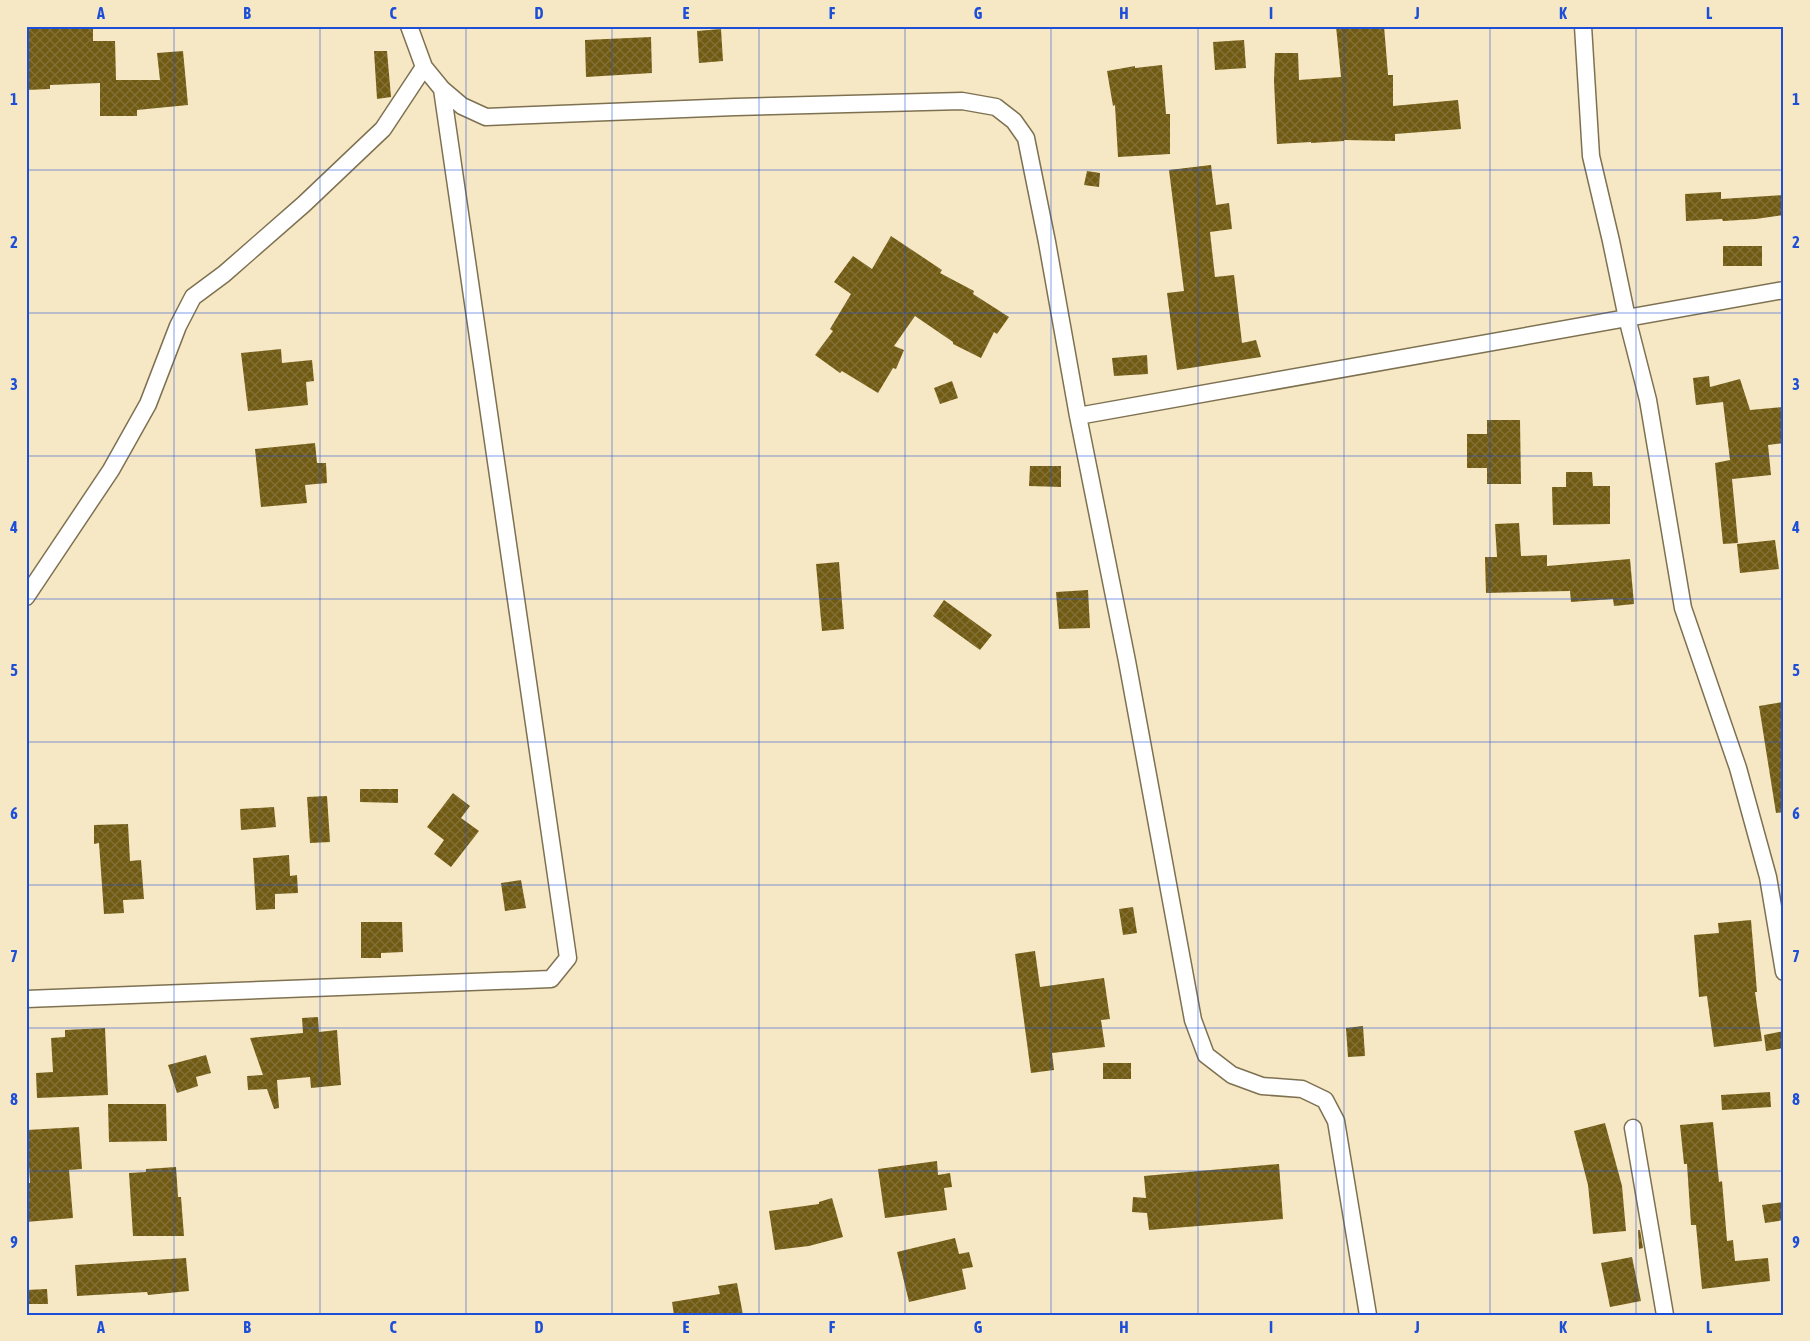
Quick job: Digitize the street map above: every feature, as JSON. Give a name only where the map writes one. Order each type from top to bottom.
[{"type":"street","points":[[409,26],[424,67],[442,89],[462,106],[486,116],[962,101],[996,107],[1014,121],[1026,138],[1047,242],[1078,416],[1127,661],[1194,1020],[1206,1055],[1232,1075],[1262,1086],[1302,1089],[1325,1100],[1336,1121],[1368,1315]]},
{"type":"street","points":[[1582,26],[1591,156],[1627,318],[1648,400],[1683,608],[1738,768],[1768,877],[1784,972]]},
{"type":"street","points":[[26,597],[111,470],[148,404],[178,326],[193,297],[224,274],[297,210],[383,129],[424,67]]},
{"type":"street","points":[[26,998],[551,979],[568,958],[442,89]]},
{"type":"street","points":[[1078,416],[1784,290]]},
{"type":"street","points":[[1633,1128],[1665,1315]]},
{"type":"building","points":[[1336,26],[1384,26],[1388,75],[1393,75],[1393,106],[1458,100],[1461,129],[1395,134],[1395,141],[1344,140],[1277,144],[1274,81],[1275,53],[1298,53],[1299,80],[1341,77]]},
{"type":"building","points":[[26,27],[93,27],[93,41],[115,41],[116,80],[160,80],[157,53],[183,51],[188,105],[137,110],[137,116],[100,116],[100,83],[50,85],[50,89],[26,90]]},
{"type":"building","points":[[721,29],[723,61],[699,63],[697,31]]},
{"type":"building","points":[[651,37],[652,73],[586,77],[585,40]]},
{"type":"building","points":[[1244,40],[1246,68],[1215,70],[1213,42]]},
{"type":"building","points":[[374,51],[387,51],[391,97],[377,99]]},
{"type":"building","points":[[1162,65],[1166,114],[1170,114],[1170,154],[1118,157],[1115,105],[1113,106],[1107,71],[1135,66],[1135,68]]},
{"type":"building","points":[[1211,165],[1216,205],[1229,203],[1232,229],[1210,232],[1215,277],[1234,275],[1242,343],[1256,340],[1261,357],[1177,370],[1167,293],[1184,291],[1169,170]]},
{"type":"building","points":[[1087,171],[1100,173],[1099,187],[1084,185]]},
{"type":"building","points":[[1721,192],[1721,199],[1784,195],[1784,215],[1756,219],[1686,221],[1685,194]]},
{"type":"building","points":[[891,236],[942,270],[940,273],[974,291],[973,294],[1009,317],[997,334],[994,332],[981,358],[953,344],[953,342],[915,316],[894,346],[904,350],[896,369],[893,368],[878,393],[842,371],[840,373],[815,355],[833,331],[830,329],[851,294],[834,282],[853,256],[872,269]]},
{"type":"building","points":[[1723,246],[1762,246],[1762,266],[1723,266]]},
{"type":"building","points":[[281,349],[282,363],[312,360],[314,381],[306,382],[308,405],[248,411],[241,353]]},
{"type":"building","points":[[1147,355],[1148,374],[1114,376],[1112,358]]},
{"type":"building","points":[[1709,376],[1710,387],[1740,379],[1750,410],[1784,407],[1784,443],[1768,445],[1771,475],[1732,479],[1738,543],[1723,544],[1715,463],[1730,460],[1723,402],[1696,405],[1693,378]]},
{"type":"building","points":[[952,381],[958,398],[940,404],[934,388]]},
{"type":"building","points":[[1487,420],[1520,420],[1521,484],[1487,484],[1487,468],[1467,468],[1467,434],[1487,434]]},
{"type":"building","points":[[315,443],[317,463],[326,463],[327,483],[305,485],[307,503],[261,507],[255,449]]},
{"type":"building","points":[[1030,466],[1061,466],[1061,487],[1029,486]]},
{"type":"building","points":[[1566,472],[1592,472],[1593,486],[1610,486],[1610,524],[1553,525],[1552,487],[1566,487]]},
{"type":"building","points":[[1519,523],[1521,556],[1547,555],[1547,566],[1630,559],[1634,604],[1614,606],[1613,599],[1571,602],[1570,591],[1486,593],[1485,557],[1497,557],[1495,524]]},
{"type":"building","points":[[1775,540],[1779,569],[1740,573],[1737,544]]},
{"type":"building","points":[[839,562],[844,629],[822,631],[816,564]]},
{"type":"building","points":[[1088,590],[1090,628],[1059,629],[1056,592]]},
{"type":"building","points":[[944,600],[992,635],[980,650],[933,616]]},
{"type":"building","points":[[1783,702],[1784,812],[1776,813],[1759,706]]},
{"type":"building","points":[[360,789],[398,789],[398,803],[360,802]]},
{"type":"building","points":[[453,793],[470,806],[461,818],[479,831],[451,867],[434,854],[444,840],[427,827]]},
{"type":"building","points":[[327,796],[330,842],[310,843],[307,797]]},
{"type":"building","points":[[274,807],[276,827],[241,830],[240,809]]},
{"type":"building","points":[[128,824],[130,861],[141,860],[144,899],[123,900],[124,913],[104,914],[99,843],[94,844],[94,825]]},
{"type":"building","points":[[289,855],[290,876],[297,875],[298,893],[275,894],[275,909],[256,910],[253,858]]},
{"type":"building","points":[[521,880],[526,908],[505,911],[501,883]]},
{"type":"building","points":[[1133,907],[1137,933],[1123,935],[1119,909]]},
{"type":"building","points":[[1751,920],[1757,992],[1755,992],[1762,1041],[1714,1047],[1707,996],[1699,997],[1694,935],[1719,933],[1718,923]]},
{"type":"building","points":[[361,922],[402,922],[403,952],[381,953],[381,958],[361,958]]},
{"type":"building","points":[[1035,951],[1040,987],[1104,978],[1110,1019],[1101,1020],[1105,1047],[1052,1053],[1054,1070],[1031,1073],[1015,954]]},
{"type":"building","points":[[318,1017],[319,1032],[337,1030],[341,1085],[311,1088],[310,1077],[277,1080],[279,1108],[274,1109],[267,1089],[248,1090],[247,1076],[263,1075],[250,1038],[303,1033],[302,1018]]},
{"type":"building","points":[[1363,1026],[1365,1056],[1348,1057],[1346,1028]]},
{"type":"building","points":[[105,1028],[108,1095],[37,1098],[36,1073],[53,1072],[51,1038],[65,1037],[65,1030]]},
{"type":"building","points":[[1784,1031],[1784,1048],[1766,1051],[1764,1035]]},
{"type":"building","points":[[206,1055],[211,1073],[196,1077],[198,1086],[177,1093],[168,1065]]},
{"type":"building","points":[[1103,1063],[1131,1063],[1131,1079],[1103,1079]]},
{"type":"building","points":[[1770,1092],[1771,1107],[1722,1110],[1721,1095]]},
{"type":"building","points":[[108,1104],[166,1104],[167,1141],[109,1142]]},
{"type":"building","points":[[1713,1122],[1719,1182],[1722,1181],[1727,1241],[1733,1240],[1735,1261],[1768,1258],[1770,1281],[1702,1289],[1696,1225],[1691,1225],[1687,1164],[1684,1164],[1680,1125]]},
{"type":"building","points":[[1605,1123],[1622,1186],[1626,1231],[1593,1234],[1588,1185],[1574,1131]]},
{"type":"building","points":[[79,1127],[82,1169],[69,1170],[73,1218],[26,1222],[26,1183],[30,1183],[27,1130]]},
{"type":"building","points":[[937,1161],[938,1175],[950,1173],[952,1187],[944,1188],[947,1210],[885,1218],[878,1169]]},
{"type":"building","points":[[1279,1164],[1283,1219],[1149,1230],[1147,1213],[1132,1212],[1133,1197],[1146,1198],[1144,1176]]},
{"type":"building","points":[[176,1167],[178,1197],[181,1197],[184,1236],[133,1236],[129,1173],[146,1172],[146,1169]]},
{"type":"building","points":[[832,1198],[843,1237],[809,1246],[775,1250],[769,1211],[819,1204],[819,1202]]},
{"type":"building","points":[[1784,1202],[1784,1220],[1765,1223],[1762,1205]]},
{"type":"building","points":[[1638,1230],[1640,1230],[1643,1248],[1639,1249]]},
{"type":"building","points":[[955,1238],[959,1254],[969,1252],[973,1267],[962,1269],[966,1289],[909,1302],[897,1252]]},
{"type":"building","points":[[1632,1257],[1641,1301],[1610,1307],[1601,1263]]},
{"type":"building","points":[[186,1258],[189,1291],[148,1295],[147,1292],[77,1296],[75,1265]]},
{"type":"building","points":[[737,1283],[743,1315],[674,1315],[672,1302],[720,1294],[718,1286]]},
{"type":"building","points":[[47,1289],[48,1304],[26,1304],[26,1290]]}]
